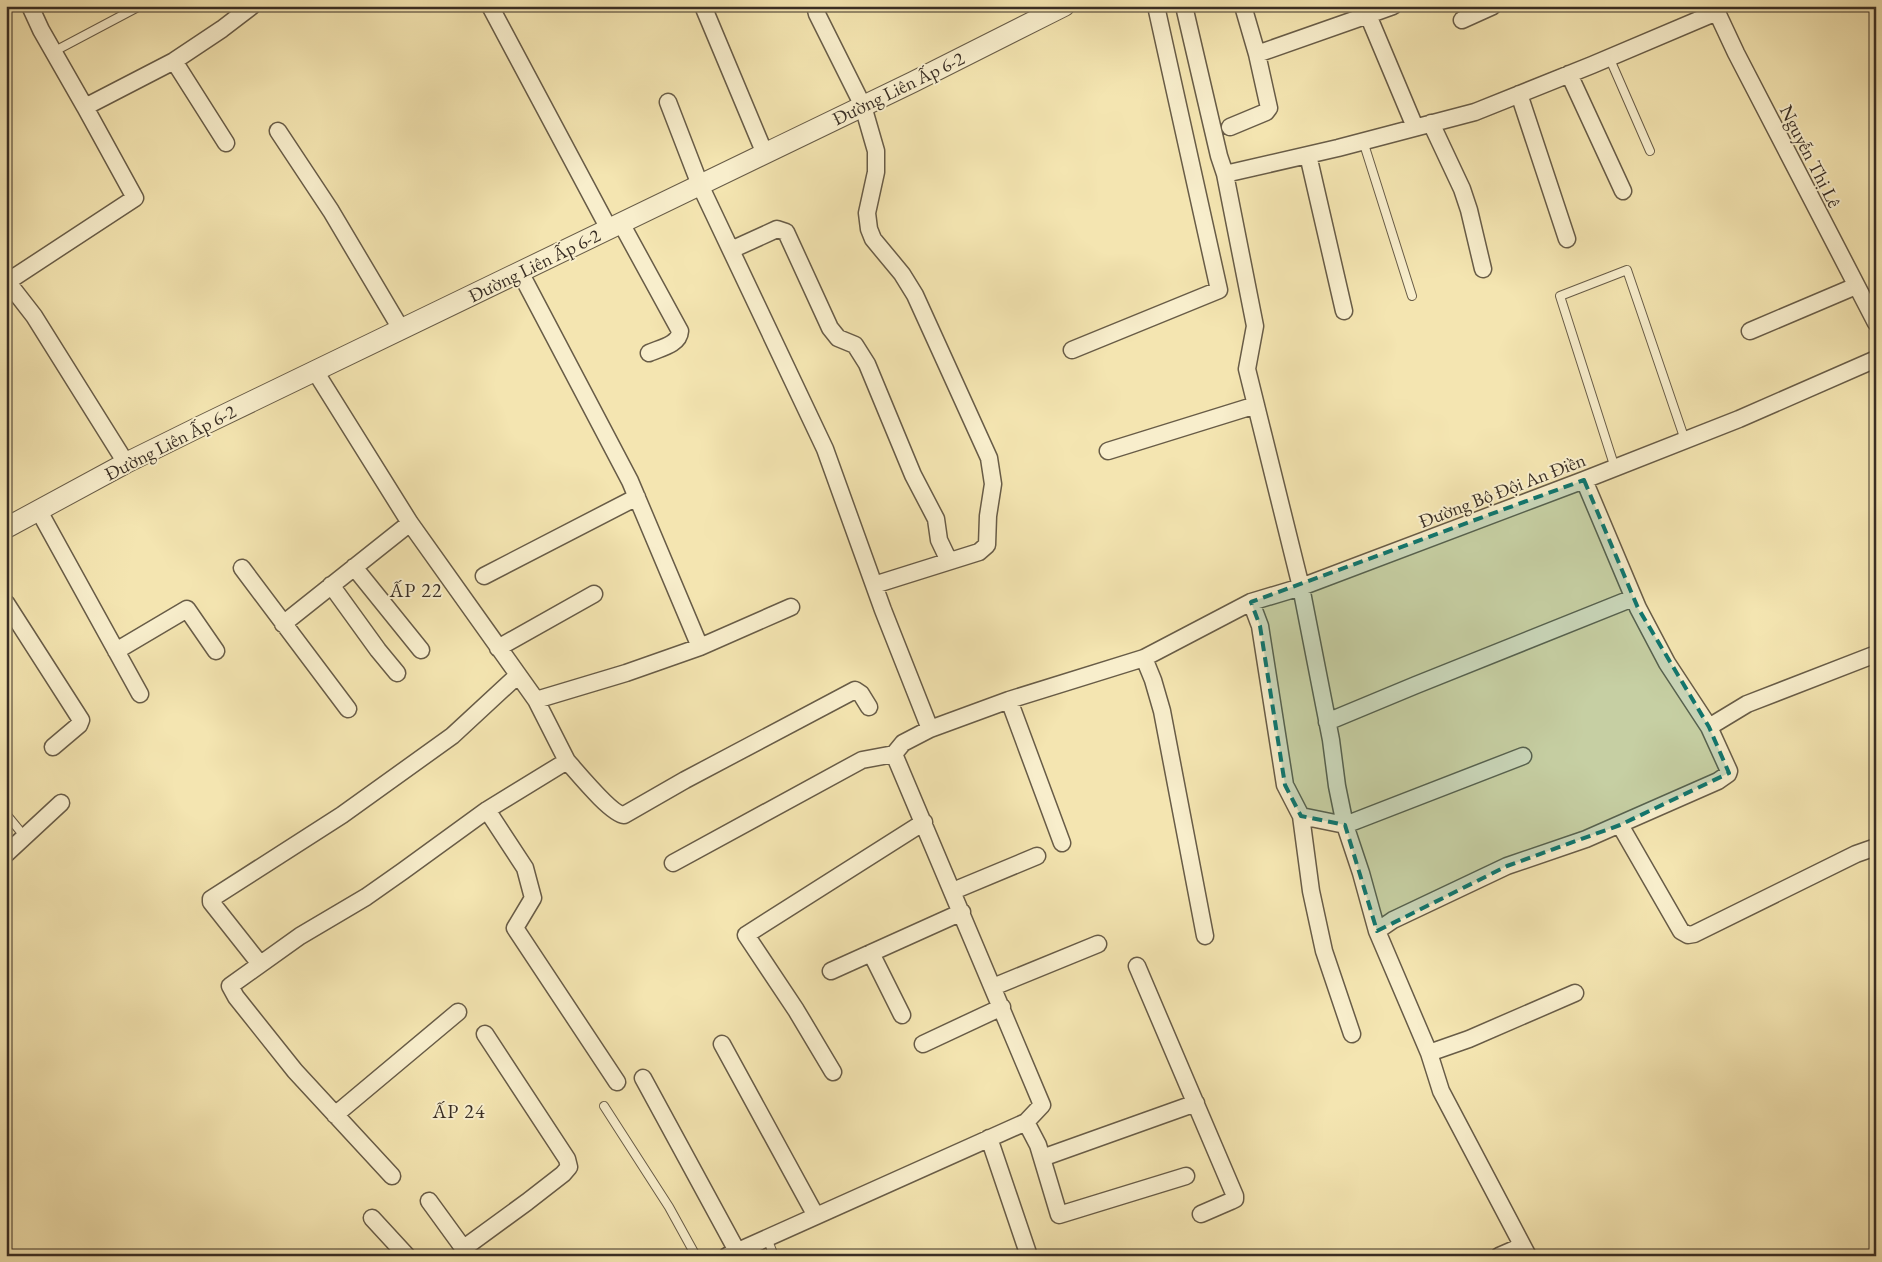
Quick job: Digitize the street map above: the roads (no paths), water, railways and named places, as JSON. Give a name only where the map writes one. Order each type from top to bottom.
[{"type":"street","points":[[30,6],[135,198],[7,281],[34,316],[126,463]]},
{"type":"street","points":[[490,6],[615,226],[680,331],[679,338],[674,342],[649,353]]},
{"type":"street","points":[[703,6],[765,154]]},
{"type":"street","points":[[815,6],[817,14],[863,106],[877,159],[867,213],[869,229],[873,239],[902,274],[915,295],[987,452],[993,476],[986,546],[978,552],[874,585]]},
{"type":"street","name":"Đường Liên Ấp 6-2","points":[[6,528],[126,463],[765,154],[1064,6]]},
{"type":"street","points":[[1072,350],[1219,290],[1156,6]]},
{"type":"street","points":[[1184,6],[1219,156],[1225,174],[1255,326],[1247,369],[1301,587],[1345,825],[1377,931],[1429,1053],[1441,1091],[1525,1251],[1499,1256]]},
{"type":"street","points":[[1230,127],[1268,110],[1257,54],[1243,6]]},
{"type":"street","points":[[1257,54],[1393,6]]},
{"type":"street","points":[[1462,20],[1493,6]]},
{"type":"street","points":[[85,107],[174,61],[243,9]]},
{"type":"street","points":[[1225,174],[1308,155],[1475,112],[1609,57],[1715,9]]},
{"type":"street","name":"Nguyễn Thị Lê","points":[[1715,9],[1876,323]]},
{"type":"street","points":[[1368,15],[1423,125],[1462,189],[1483,269]]},
{"type":"street","points":[[174,61],[226,143]]},
{"type":"street","points":[[1569,74],[1623,191]]},
{"type":"street","points":[[1519,94],[1567,239]]},
{"type":"street","points":[[668,102],[700,185],[825,449],[874,585],[930,729]]},
{"type":"street","points":[[278,131],[331,211],[401,329]]},
{"type":"street","points":[[1308,155],[1344,311]]},
{"type":"street","points":[[731,250],[778,229],[786,232],[830,328],[838,338],[855,345],[868,364],[913,475],[936,519],[939,540],[949,561]]},
{"type":"street","points":[[520,272],[637,497],[700,647]]},
{"type":"street","points":[[1750,331],[1856,286]]},
{"type":"street","name":"Đường Bộ Đội An Điền","points":[[894,754],[903,743],[930,729],[1009,700],[1144,658],[1251,602],[1301,587],[1615,468],[1739,419],[1876,359]]},
{"type":"street","points":[[315,371],[410,523],[536,700],[567,760],[589,786],[619,815],[624,815],[685,780],[855,690],[861,694],[869,707]]},
{"type":"street","points":[[1108,451],[1256,405]]},
{"type":"street","points":[[1377,931],[1394,920],[1507,866],[1586,839],[1620,825],[1728,774],[1729,771],[1708,727],[1667,663],[1634,598],[1584,480]]},
{"type":"street","points":[[484,576],[637,497]]},
{"type":"street","points":[[39,511],[140,694]]},
{"type":"street","points":[[283,624],[410,523]]},
{"type":"street","points":[[354,567],[422,650]]},
{"type":"street","points":[[242,568],[348,709]]},
{"type":"street","points":[[331,585],[397,673]]},
{"type":"street","points":[[498,648],[594,594]]},
{"type":"street","points":[[1327,722],[1416,684],[1634,598]]},
{"type":"street","points":[[1251,602],[1260,626],[1286,785],[1301,816],[1311,891],[1324,950],[1352,1034]]},
{"type":"street","points":[[6,604],[80,720],[80,725],[53,747]]},
{"type":"street","points":[[536,700],[700,647],[791,607]]},
{"type":"street","points":[[116,651],[186,609],[189,610],[216,651]]},
{"type":"street","points":[[1708,727],[1747,704],[1876,654]]},
{"type":"street","points":[[1144,658],[1162,711],[1205,936]]},
{"type":"street","points":[[260,964],[210,899],[342,815],[452,736],[518,675]]},
{"type":"street","points":[[1009,700],[1062,843]]},
{"type":"street","points":[[643,1078],[732,1254],[1026,1122],[1042,1105],[894,754],[862,760],[673,864]]},
{"type":"street","points":[[1301,816],[1345,825],[1524,756]]},
{"type":"street","points":[[392,1176],[295,1071],[230,989],[231,985],[300,936],[366,897],[487,810],[567,760]]},
{"type":"street","points":[[6,854],[62,803]]},
{"type":"street","points":[[487,810],[525,868],[533,898],[515,928],[617,1082]]},
{"type":"street","points":[[833,1072],[796,1010],[746,935],[924,822]]},
{"type":"street","points":[[1620,825],[1681,932],[1689,935],[1856,854],[1876,847]]},
{"type":"street","points":[[953,891],[1037,856]]},
{"type":"street","points":[[831,971],[962,912]]},
{"type":"street","points":[[993,987],[1098,944]]},
{"type":"street","points":[[871,953],[902,1015]]},
{"type":"street","points":[[1138,966],[1235,1196],[1235,1199],[1201,1214]]},
{"type":"street","points":[[1429,1053],[1469,1039],[1574,993]]},
{"type":"street","points":[[923,1044],[1002,1007]]},
{"type":"street","points":[[335,1115],[458,1012]]},
{"type":"street","points":[[429,1201],[467,1252],[563,1174],[569,1167],[569,1162],[560,1147],[485,1034]]},
{"type":"street","points":[[722,1044],[816,1216]]},
{"type":"street","points":[[1042,1158],[1196,1103]]},
{"type":"street","points":[[1026,1122],[1038,1145],[1059,1215],[1186,1176]]},
{"type":"street","points":[[988,1138],[1029,1256]]},
{"type":"street","points":[[372,1218],[407,1256]]},
{"type":"lane","points":[[54,52],[138,7]]},
{"type":"lane","points":[[1609,57],[1650,151]]},
{"type":"lane","points":[[1363,141],[1412,296]]},
{"type":"lane","points":[[1615,468],[1560,296],[1627,270],[1685,440]]},
{"type":"lane","points":[[6,814],[25,837]]},
{"type":"lane","points":[[604,1106],[669,1207],[696,1256]]},
{"type":"lane","points":[[767,1238],[774,1256]]},
{"type":"district","name":"ẤP 22","points":[[416,590]]},
{"type":"district","name":"ẤP 24","points":[[459,1111]]}]
